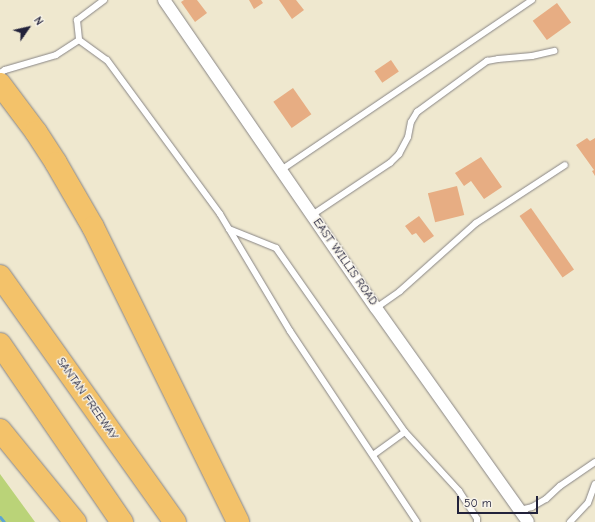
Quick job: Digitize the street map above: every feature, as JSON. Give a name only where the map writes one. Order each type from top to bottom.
[{"type":"highway","points":[[0,84],[48,150],[93,227],[238,522]]},
{"type":"highway","name":"SANTAN FREEWAY","points":[[0,276],[175,522]]},
{"type":"highway","points":[[0,344],[122,522]]},
{"type":"highway","points":[[0,430],[75,522]]},
{"type":"street","name":"EAST WILLIS ROAD","points":[[164,0],[376,308],[528,522]]},
{"type":"lane","points":[[104,0],[77,20],[79,40],[107,60],[220,214],[290,331],[417,522]]},
{"type":"lane","points":[[281,170],[532,0]]},
{"type":"lane","points":[[0,73],[5,70],[56,55],[79,40]]},
{"type":"lane","points":[[312,215],[390,163],[399,154],[408,137],[411,122],[417,112],[487,61],[532,56],[554,51]]},
{"type":"lane","points":[[376,308],[400,292],[476,223],[565,165]]},
{"type":"lane","points":[[229,229],[276,248],[405,432],[459,491],[477,519],[477,522]]},
{"type":"lane","points":[[373,455],[405,432]]},
{"type":"lane","points":[[520,510],[532,507],[546,499],[560,486],[595,462]]},
{"type":"lane","points":[[570,522],[588,503],[595,484]]},
{"type":"green space","points":[[0,474],[35,522],[0,522]]},
{"type":"building","points":[[184,0],[197,0],[207,13],[195,22],[181,2]]},
{"type":"building","points":[[249,0],[261,0],[263,3],[254,9]]},
{"type":"building","points":[[279,0],[296,0],[304,10],[292,19]]},
{"type":"building","points":[[557,3],[571,22],[547,40],[533,21]]},
{"type":"building","points":[[391,60],[399,72],[382,83],[374,71]]},
{"type":"building","points":[[293,88],[311,114],[292,128],[273,102]]},
{"type":"building","points":[[587,138],[590,141],[595,138],[595,176],[592,171],[594,170],[576,145]]},
{"type":"building","points":[[481,157],[502,187],[484,199],[471,181],[464,186],[455,173]]},
{"type":"building","points":[[457,186],[464,215],[435,222],[428,193]]},
{"type":"building","points":[[531,208],[574,269],[563,277],[520,216]]},
{"type":"building","points":[[419,216],[434,236],[424,243],[416,233],[412,235],[405,226]]},
{"type":"waterway","points":[[0,517],[4,522]]}]
